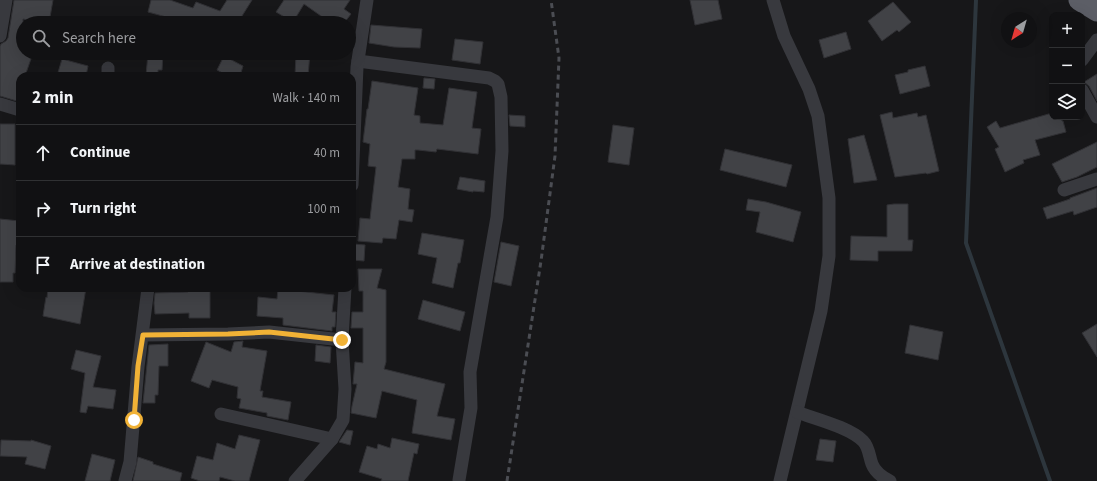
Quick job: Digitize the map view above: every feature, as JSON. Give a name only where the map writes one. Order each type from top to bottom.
[{"type":"street","points":[[0,36],[6,0]]},
{"type":"street","points":[[356,103],[358,61],[367,0]]},
{"type":"street","points":[[773,0],[784,36],[808,89],[818,116],[829,198],[829,256],[821,311],[780,481]]},
{"type":"street","points":[[1085,56],[1097,40]]},
{"type":"street","points":[[358,61],[489,78],[498,84],[501,108],[502,151],[497,217],[470,372],[471,408],[460,480]]},
{"type":"street","points":[[1085,95],[1097,117]]},
{"type":"street","points":[[0,104],[16,109]]},
{"type":"street","points":[[1064,190],[1097,179]]},
{"type":"street","points":[[125,481],[130,462],[138,366],[148,292]]},
{"type":"street","points":[[295,481],[332,439],[342,420],[345,389],[342,340],[345,292]]},
{"type":"street","points":[[143,335],[269,332],[342,340]]},
{"type":"street","points":[[797,412],[839,427],[856,435],[867,447],[872,465],[880,476],[890,481]]},
{"type":"street","points":[[220,414],[332,439]]},
{"type":"building","points":[[14,0],[53,0],[50,16],[16,16],[16,60],[31,60],[26,72],[16,72],[16,101],[0,96],[0,46],[8,38]]},
{"type":"building","points":[[151,0],[170,0],[193,8],[196,2],[220,11],[227,0],[252,0],[242,16],[163,16],[148,12]]},
{"type":"building","points":[[284,0],[350,0],[344,9],[351,14],[349,16],[321,16],[304,4],[297,16],[283,16],[276,12]]},
{"type":"building","points":[[690,0],[718,0],[722,19],[695,25]]},
{"type":"building","points":[[893,2],[911,22],[899,32],[897,30],[882,41],[868,21]]},
{"type":"building","points":[[371,25],[422,29],[420,48],[394,47],[369,43]]},
{"type":"building","points":[[846,32],[851,49],[824,58],[819,40]]},
{"type":"building","points":[[455,39],[483,42],[480,64],[452,60]]},
{"type":"building","points":[[62,60],[88,66],[87,72],[58,72]]},
{"type":"building","points":[[147,60],[163,60],[162,70],[158,70],[158,72],[146,72]]},
{"type":"building","points":[[222,60],[232,60],[243,66],[241,72],[221,72],[217,70]]},
{"type":"building","points":[[296,60],[309,60],[308,72],[295,72]]},
{"type":"building","points":[[925,66],[930,86],[900,94],[895,75]]},
{"type":"building","points":[[1097,74],[1097,101],[1089,86],[1085,81]]},
{"type":"building","points":[[424,78],[435,79],[434,89],[423,88]]},
{"type":"building","points":[[372,81],[418,88],[414,115],[420,116],[420,123],[443,125],[449,88],[477,92],[472,128],[481,129],[478,154],[437,149],[436,152],[415,150],[415,159],[402,159],[398,187],[410,189],[408,209],[414,210],[412,222],[399,220],[396,239],[383,238],[382,243],[358,241],[360,218],[370,219],[376,167],[368,166],[370,144],[363,142]]},
{"type":"building","points":[[892,112],[893,118],[917,113],[918,117],[926,115],[939,171],[927,174],[895,177],[880,115]]},
{"type":"building","points":[[1049,114],[1049,120],[1063,121],[1066,132],[1035,140],[1040,155],[1023,160],[1024,163],[1005,172],[995,149],[999,147],[987,127],[996,121],[1000,128]]},
{"type":"building","points":[[509,115],[525,116],[525,127],[510,126]]},
{"type":"building","points":[[0,124],[15,124],[15,165],[0,164]]},
{"type":"building","points":[[613,125],[634,128],[629,165],[608,162]]},
{"type":"building","points":[[864,135],[877,180],[854,183],[848,139]]},
{"type":"building","points":[[1097,142],[1097,167],[1077,177],[1062,182],[1052,164]]},
{"type":"building","points":[[725,149],[792,165],[786,187],[720,170]]},
{"type":"building","points":[[460,177],[485,181],[484,192],[473,192],[457,189]]},
{"type":"building","points":[[1097,188],[1097,207],[1074,215],[1073,211],[1047,219],[1043,208]]},
{"type":"building","points":[[748,199],[766,202],[801,212],[793,242],[756,232],[760,212],[746,210]]},
{"type":"building","points":[[908,204],[908,240],[913,240],[912,251],[878,251],[878,261],[850,260],[851,236],[887,237],[887,205]]},
{"type":"building","points":[[0,219],[16,221],[15,273],[13,273],[13,282],[0,282]]},
{"type":"building","points":[[422,233],[464,240],[460,263],[458,263],[453,288],[432,283],[437,258],[418,254]]},
{"type":"building","points":[[501,242],[519,246],[511,286],[494,282]]},
{"type":"building","points":[[356,244],[365,245],[364,261],[356,260]]},
{"type":"building","points":[[358,269],[382,269],[377,288],[386,290],[386,362],[384,369],[445,384],[437,416],[455,419],[451,440],[412,433],[417,400],[382,391],[376,418],[351,413],[357,384],[353,384],[355,362],[363,363],[363,328],[351,328],[352,312],[363,312],[363,291],[359,291]]},
{"type":"building","points":[[48,292],[85,292],[80,324],[43,316],[46,297],[47,298]]},
{"type":"building","points":[[210,292],[210,318],[189,318],[189,313],[155,314],[155,293]]},
{"type":"building","points":[[278,292],[306,292],[334,295],[332,312],[336,312],[335,327],[332,327],[332,331],[283,325],[283,318],[257,316],[258,297],[277,299]]},
{"type":"building","points":[[423,300],[465,312],[460,331],[418,319]]},
{"type":"building","points":[[1097,324],[1097,357],[1082,333]]},
{"type":"building","points":[[910,325],[943,332],[938,360],[905,353]]},
{"type":"building","points":[[243,341],[242,347],[267,351],[260,391],[263,391],[262,397],[291,402],[288,420],[267,416],[267,413],[239,408],[241,399],[237,398],[238,387],[212,380],[209,388],[191,381],[206,342],[231,352],[234,342]]},
{"type":"building","points":[[168,344],[168,366],[159,366],[158,395],[155,395],[155,403],[143,403],[149,345]]},
{"type":"building","points":[[316,345],[331,347],[330,363],[315,361]]},
{"type":"building","points":[[76,350],[101,356],[93,387],[116,390],[113,409],[88,406],[86,413],[80,412],[85,373],[71,369]]},
{"type":"building","points":[[347,430],[353,431],[350,445],[339,442]]},
{"type":"building","points":[[239,435],[260,440],[249,481],[235,481],[220,477],[219,481],[200,481],[191,478],[197,456],[213,460],[217,443],[235,449]]},
{"type":"building","points":[[392,438],[419,444],[417,454],[414,453],[408,481],[381,481],[382,479],[359,472],[367,446],[377,449],[378,444],[390,448]]},
{"type":"building","points":[[820,439],[836,441],[833,462],[816,460]]},
{"type":"building","points":[[1,440],[31,440],[51,446],[45,469],[25,464],[27,457],[0,456]]},
{"type":"building","points":[[92,454],[115,460],[110,481],[85,481]]},
{"type":"building","points":[[138,457],[153,462],[153,464],[182,473],[180,481],[133,481]]},
{"type":"waterway","points":[[976,0],[966,243],[1050,481]]},
{"type":"railway","points":[[507,481],[541,261],[555,156],[559,58],[551,0]]},
{"type":"route","points":[[134,420],[138,366],[143,335],[269,332],[342,340]]}]
